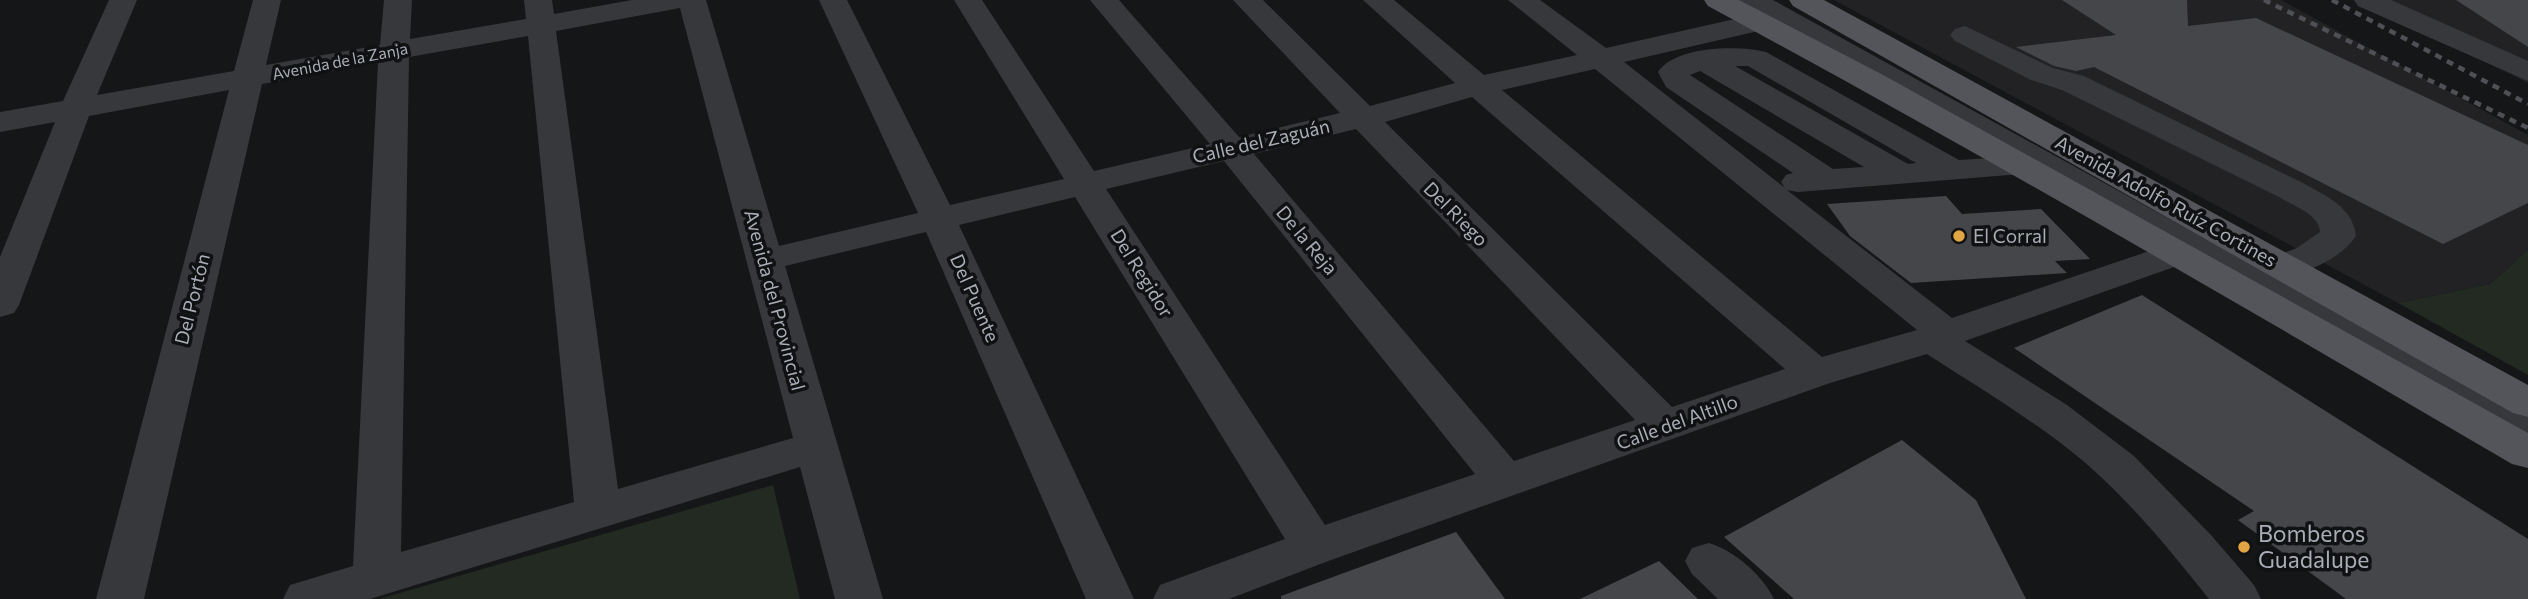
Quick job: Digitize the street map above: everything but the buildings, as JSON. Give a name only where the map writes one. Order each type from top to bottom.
[{"type":"main road","name":"Avenida Adolfo Ruíz Cortines","points":[[1718,0],[1760,8],[1874,83],[2188,258],[2528,453]]},
{"type":"main road","name":"Avenida Adolfo Ruíz Cortines","points":[[1803,0],[2528,403]]},
{"type":"main road","name":"Avenida Adolfo Ruíz Cortines","points":[[2188,258],[2251,313],[2528,476]]},
{"type":"street","points":[[0,305],[76,108],[123,0]]},
{"type":"street","name":"Del Portón","points":[[120,599],[267,0]]},
{"type":"street","points":[[377,578],[394,51],[398,0]]},
{"type":"street","name":"Avenida de la Zanja","points":[[0,121],[394,51],[539,12],[679,0]]},
{"type":"street","name":"Avenida del Provincial","points":[[692,0],[859,599]]},
{"type":"street","name":"Del Puente","points":[[833,0],[938,218],[1110,599]]},
{"type":"street","name":"Del Regidor","points":[[968,0],[1314,547]]},
{"type":"street","name":"De la Reja","points":[[1104,0],[1231,148],[1507,482]]},
{"type":"street","name":"Del Riego","points":[[1247,0],[1667,426]]},
{"type":"street","points":[[1377,0],[1815,373]]},
{"type":"street","points":[[1522,0],[1600,58],[1760,186],[1939,336],[2117,467],[2204,559],[2237,599]]},
{"type":"street","points":[[2368,0],[2528,72]]},
{"type":"street","points":[[2432,0],[2483,29]]},
{"type":"street","points":[[1760,8],[2528,427]]},
{"type":"street","points":[[1760,8],[2528,438]]},
{"type":"street","name":"Calle del Zaguán","points":[[765,260],[1362,118],[1478,86],[1600,58],[1760,8]]},
{"type":"street","points":[[539,12],[598,512]]},
{"type":"street","points":[[1965,35],[2042,74],[2073,83],[2291,190],[2324,209],[2337,223],[2338,236],[2310,256],[2282,266]]},
{"type":"street","points":[[1825,179],[1678,79],[1673,72],[1681,66],[1703,60],[1735,56],[1755,58],[1950,169]]},
{"type":"street","points":[[1703,60],[1899,173]]},
{"type":"street","points":[[1760,186],[1950,169],[2023,166]]},
{"type":"street","name":"Calle del Altillo","points":[[1200,596],[1314,547],[1815,373],[2188,258]]},
{"type":"street","points":[[307,599],[815,447]]},
{"type":"street","points":[[1709,561],[1750,599]]},
{"type":"shaded area","points":[[1834,0],[2281,0],[2528,135],[2528,250],[2490,284],[2398,303]]},
{"type":"shaded area","points":[[2360,0],[2528,0],[2528,83]]},
{"type":"shaded area","points":[[2528,250],[2528,375],[2398,303],[2490,284]]},
{"type":"shaded area","points":[[773,485],[800,599],[379,599]]},
{"type":"railway","points":[[2264,0],[2528,128]]},
{"type":"railway","points":[[2332,0],[2528,104]]},
{"type":"place","name":"El Corral","points":[[1959,236]]},
{"type":"place","name":"Bomberos Guadalupe","points":[[2244,547]]}]
